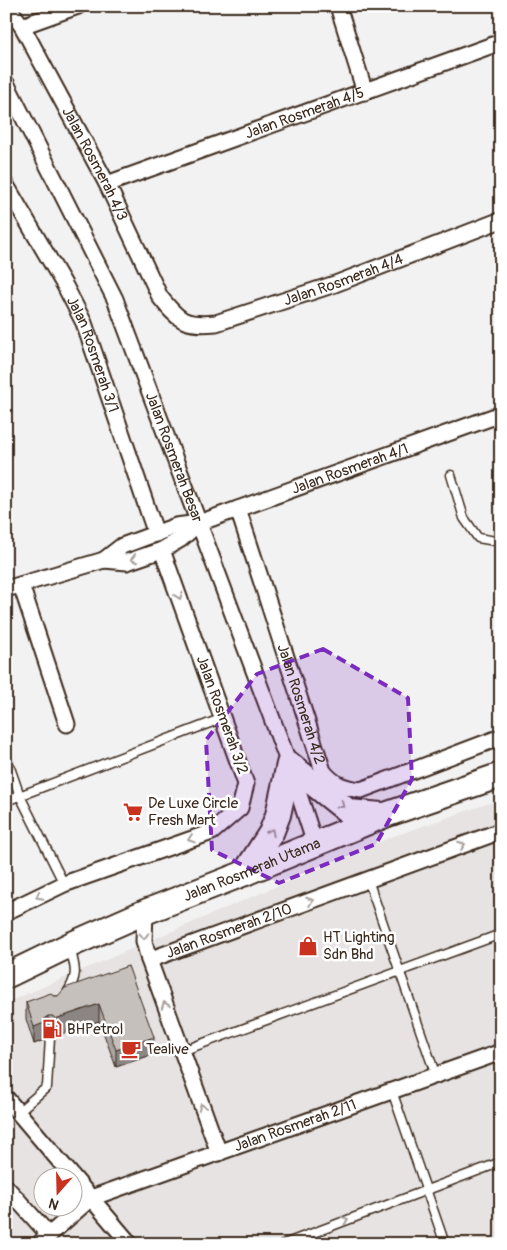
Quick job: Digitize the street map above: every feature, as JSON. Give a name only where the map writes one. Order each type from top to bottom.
[{"type":"main road","points":[[245,873],[275,824],[289,764],[349,812],[385,815]]},
{"type":"main road","name":"Jalan Rosmerah Utama","points":[[6,976],[145,912],[385,815],[501,775]]},
{"type":"street","name":"Jalan Rosmerah 4/3","points":[[7,6],[22,26],[107,184],[160,297],[183,321]]},
{"type":"street","points":[[22,26],[78,6]]},
{"type":"street","points":[[338,6],[365,92]]},
{"type":"street","name":"Jalan Rosmerah 4/5","points":[[107,184],[501,42]]},
{"type":"street","name":"Jalan Rosmerah Besar","points":[[6,83],[115,299],[289,764],[316,844]]},
{"type":"street","name":"Jalan Rosmerah 3/1","points":[[6,186],[65,286],[84,323],[156,534]]},
{"type":"street","name":"Jalan Rosmerah 4/4","points":[[183,321],[199,324],[225,320],[335,284],[501,220]]},
{"type":"street","name":"Jalan Rosmerah 4/1","points":[[199,523],[501,414]]},
{"type":"street","name":"Jalan Rosmerah 4/2","points":[[238,509],[323,771],[330,780],[346,788],[362,790],[501,737]]},
{"type":"street","points":[[104,560],[122,546],[176,526],[199,523]]},
{"type":"street","points":[[6,589],[104,560],[126,562],[162,550],[182,539],[199,523]]},
{"type":"street","name":"Jalan Rosmerah 3/2","points":[[6,912],[64,884],[212,832],[240,808],[246,784],[162,550]]},
{"type":"street","points":[[21,584],[67,724]]},
{"type":"street","name":"Jalan Rosmerah 2/10","points":[[218,1153],[149,960],[501,831]]},
{"type":"street","points":[[145,912],[144,941],[149,960]]},
{"type":"street","name":"Jalan Rosmerah 2/11","points":[[91,1198],[501,1052]]},
{"type":"street","points":[[6,1098],[130,1244]]},
{"type":"street","points":[[6,1187],[44,1239],[91,1198]]},
{"type":"lane","points":[[451,475],[464,518],[478,538],[501,542]]},
{"type":"lane","points":[[6,801],[223,718]]},
{"type":"lane","points":[[6,756],[20,796],[64,884]]},
{"type":"lane","points":[[368,880],[436,1076]]},
{"type":"lane","points":[[182,1050],[501,934]]},
{"type":"lane","points":[[60,1002],[69,991],[76,974],[70,945]]},
{"type":"lane","points":[[18,1112],[47,1087],[50,1038]]},
{"type":"lane","points":[[392,1091],[445,1244]]},
{"type":"lane","points":[[284,1244],[501,1162]]},
{"type":"highlighted area","points":[[323,649],[408,698],[412,779],[376,844],[279,883],[212,850],[206,740],[257,674]]},
{"type":"shaded area","points":[[501,799],[501,1244],[6,1244],[6,1003],[391,837]]},
{"type":"building","points":[[128,966],[154,1037],[116,1050],[99,1004],[55,1019],[53,1016],[48,1016],[45,1018],[44,1023],[34,1027],[26,1002],[51,993],[53,996],[58,996],[65,988]]},
{"type":"place","name":"De Luxe Circle Fresh Mart","points":[[133,812]]},
{"type":"place","name":"HT Lighting Sdn Bhd","points":[[308,946]]},
{"type":"place","name":"BHPetrol","points":[[52,1029]]},
{"type":"place","name":"Tealive","points":[[131,1049]]}]
